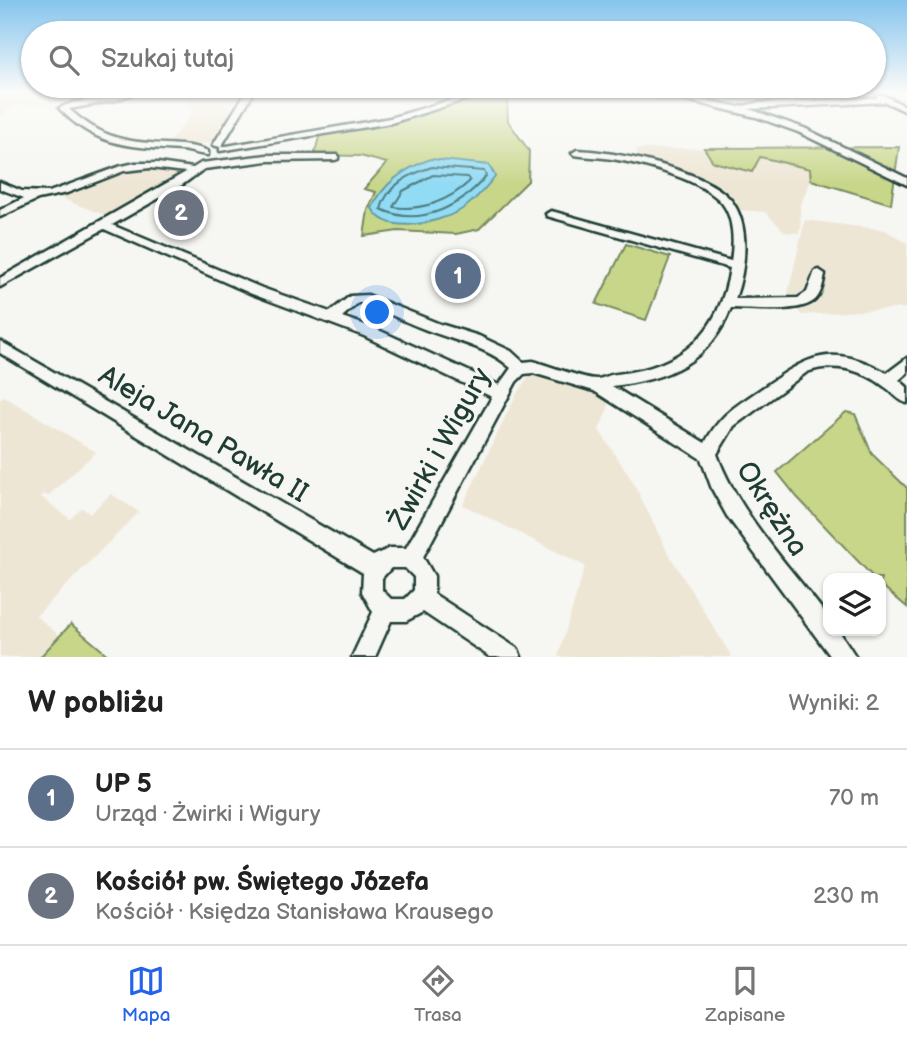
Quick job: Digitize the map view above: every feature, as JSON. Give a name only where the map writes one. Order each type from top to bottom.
[{"type":"street","points":[[79,123],[89,132],[105,139],[134,145],[207,152],[221,147],[374,123]]},
{"type":"street","points":[[221,147],[234,123]]},
{"type":"street","points":[[778,123],[803,131],[861,162],[907,182]]},
{"type":"street","points":[[0,283],[198,168],[207,152]]},
{"type":"street","points":[[577,153],[632,160],[682,177],[721,196],[730,207],[737,228],[736,266],[726,304],[710,335],[680,362],[666,370],[608,381],[599,386]]},
{"type":"street","points":[[0,214],[36,196],[61,191],[135,166],[198,168],[267,158],[335,157]]},
{"type":"street","points":[[0,185],[16,193],[36,196]]},
{"type":"street","points":[[551,214],[736,266]]},
{"type":"street","points":[[104,225],[257,291],[333,317],[502,394]]},
{"type":"street","points":[[726,304],[794,302],[808,299],[815,289],[819,274]]},
{"type":"street","name":"Żwirki i Wigury","points":[[333,317],[355,299],[368,299],[435,328],[474,340],[506,355],[520,368]]},
{"type":"street","name":"Aleja Jana Pawła II","points":[[0,346],[377,570]]},
{"type":"street","name":"Okrężna","points":[[708,454],[715,438],[728,421],[809,364],[842,362],[872,372],[907,397]]},
{"type":"street","points":[[888,381],[907,364]]},
{"type":"street","name":"Żwirki i Wigury","points":[[411,559],[514,372],[520,368],[533,367],[599,386]]},
{"type":"street","name":"Okrężna","points":[[599,386],[708,454],[718,483],[734,510],[845,657]]},
{"type":"street","points":[[404,556],[411,559],[418,564],[425,580],[421,598],[404,611],[385,610],[374,596],[372,587],[377,570],[389,559],[404,556]]},
{"type":"street","points":[[421,598],[510,657]]},
{"type":"street","points":[[363,657],[385,610]]},
{"type":"shaded area","points":[[184,123],[226,123],[221,135],[213,143],[167,145]]},
{"type":"shaded area","points":[[704,148],[713,162],[752,172],[759,157],[810,169],[811,180],[800,206],[801,228],[798,233],[785,232],[765,212],[737,210],[722,194],[640,160],[636,149]]},
{"type":"shaded area","points":[[135,169],[172,171],[180,176],[109,217],[58,197]]},
{"type":"shaded area","points":[[805,220],[885,230],[907,243],[907,308],[801,315],[788,293]]},
{"type":"shaded area","points":[[531,372],[608,395],[608,408],[599,430],[633,482],[668,553],[732,657],[558,657],[585,566],[463,505],[516,395]]},
{"type":"shaded area","points":[[3,396],[96,452],[48,496],[44,494],[41,497],[70,519],[82,508],[90,514],[111,494],[139,512],[36,616],[60,636],[40,657],[0,657],[0,399]]},
{"type":"green space","points":[[387,123],[509,123],[529,151],[528,181],[479,229],[456,234],[398,231],[364,236],[368,210],[376,192],[364,189],[387,163],[360,156],[314,155],[320,134]]},
{"type":"green space","points":[[899,147],[891,204],[811,180],[810,169],[760,157],[752,172],[713,162],[704,148]]},
{"type":"green space","points":[[626,244],[670,257],[646,320],[596,304]]},
{"type":"green space","points":[[846,412],[855,414],[872,454],[907,488],[907,607],[886,589],[886,573],[869,573],[777,472]]},
{"type":"green space","points":[[71,624],[110,657],[40,657]]},
{"type":"water","points":[[431,159],[489,165],[495,176],[469,204],[438,220],[400,224],[379,217],[372,208],[389,183],[412,167]]},
{"type":"place","name":"Kościół pw. Świętego Józefa","points":[[181,213]]},
{"type":"place","name":"UP 5","points":[[458,276]]}]
